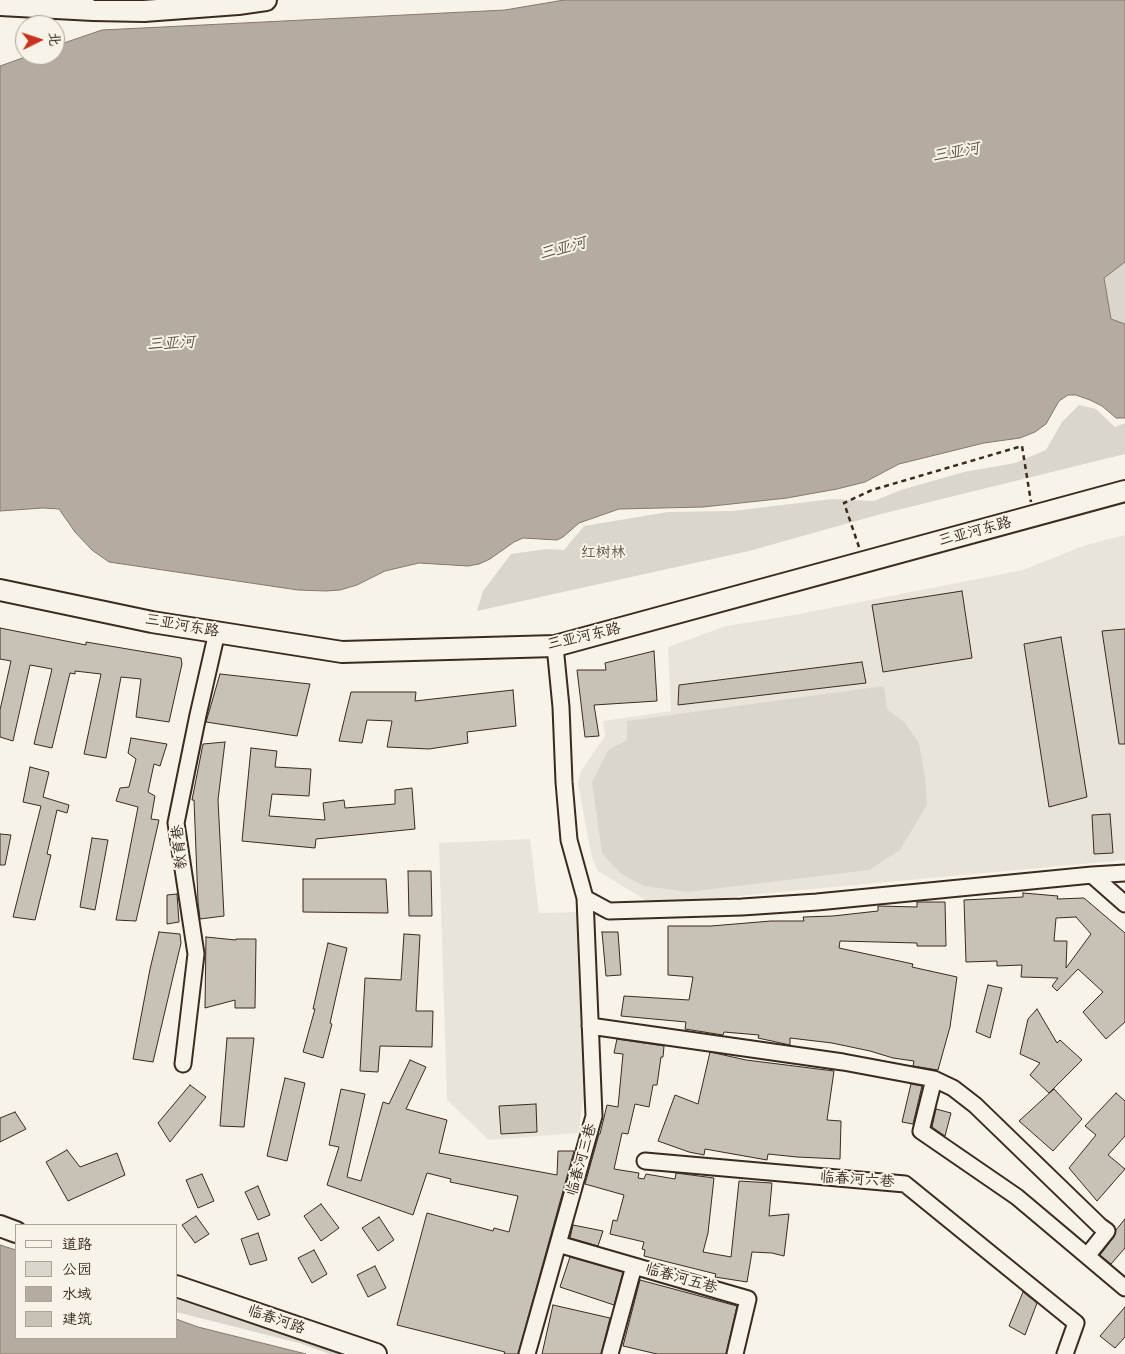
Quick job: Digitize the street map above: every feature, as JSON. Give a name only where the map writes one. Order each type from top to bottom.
[{"type":"street","points":[[129,0],[194,0]]},
{"type":"street","points":[[0,6],[144,11],[266,0]]},
{"type":"street","name":"三亚河东路","points":[[0,590],[152,622],[342,652],[555,646],[1125,491]]},
{"type":"street","name":"教育巷","points":[[183,1064],[196,954],[176,823],[217,632]]},
{"type":"street","name":"临春河三巷","points":[[527,1354],[594,1116],[585,898],[569,840],[564,782],[561,707],[555,646]]},
{"type":"street","points":[[585,898],[608,911],[742,907],[817,902],[1092,874],[1125,873]]},
{"type":"street","points":[[1092,874],[1125,904]]},
{"type":"street","points":[[590,1026],[843,1062],[934,1079],[953,1088],[974,1105],[1106,1231],[1087,1256]]},
{"type":"street","points":[[934,1079],[921,1131],[1017,1197],[1125,1288]]},
{"type":"street","name":"临春河六巷","points":[[645,1161],[905,1184],[1076,1323],[1065,1354]]},
{"type":"street","points":[[0,1226],[15,1232]]},
{"type":"street","name":"临春河五巷","points":[[558,1244],[748,1299],[735,1354]]},
{"type":"street","points":[[610,1354],[634,1266]]},
{"type":"street","name":"临春河路","points":[[178,1287],[376,1354]]},
{"type":"path","points":[[864,562],[844,503],[872,490],[1022,446],[1033,516]]},
{"type":"shaded area","points":[[1125,535],[1125,860],[652,904],[598,871],[592,858],[578,784],[581,771],[605,736],[603,721],[671,711],[668,647],[726,626],[794,615],[1023,570],[1083,546]]},
{"type":"shaded area","points":[[530,839],[539,913],[578,912],[585,1091],[578,1133],[489,1140],[447,1100],[439,843]]},
{"type":"green space","points":[[1125,262],[1125,324],[1111,319],[1104,278]]},
{"type":"green space","name":"红树林","points":[[1079,405],[1096,409],[1115,427],[1125,423],[1125,454],[881,514],[749,551],[477,611],[483,591],[511,554],[547,549],[564,550],[584,526],[668,512],[733,511],[832,499],[874,501],[901,490],[964,472],[1015,463],[1046,450],[1062,422]]},
{"type":"green space","points":[[884,686],[887,709],[905,723],[919,743],[925,777],[927,805],[900,850],[869,870],[688,892],[644,886],[620,873],[602,853],[592,782],[608,750],[627,740],[627,721]]},
{"type":"green space","points":[[178,1300],[348,1354],[330,1354],[299,1343],[178,1313]]},
{"type":"water","name":"三亚河","points":[[564,0],[1125,0],[1125,262],[1104,278],[1111,319],[1125,324],[1125,418],[1116,418],[1102,406],[1090,400],[1076,395],[1068,395],[1059,401],[1046,424],[1035,432],[1020,438],[984,443],[899,464],[865,482],[787,498],[703,507],[619,509],[579,523],[557,540],[523,538],[479,564],[468,566],[419,563],[385,571],[357,585],[340,590],[298,590],[109,562],[92,550],[75,532],[59,509],[43,508],[0,511],[0,66],[15,61],[15,65],[65,65],[65,43],[102,30],[505,10]]},
{"type":"water","points":[[0,1245],[15,1250],[15,1339],[178,1339],[178,1320],[198,1327],[306,1354],[0,1354]]},
{"type":"building","points":[[962,591],[972,658],[883,672],[872,605]]},
{"type":"building","points":[[0,628],[86,645],[86,642],[181,658],[182,664],[169,722],[136,717],[141,679],[121,677],[106,758],[84,754],[101,674],[75,671],[75,674],[70,673],[52,748],[34,744],[52,669],[30,665],[13,741],[0,737],[0,710],[11,661],[0,659]]},
{"type":"building","points":[[1125,629],[1125,744],[1119,744],[1102,631]]},
{"type":"building","points":[[1061,637],[1087,797],[1049,807],[1024,644]]},
{"type":"building","points":[[654,651],[657,701],[594,705],[599,736],[585,737],[577,670],[606,670],[605,663]]},
{"type":"building","points":[[862,662],[866,683],[678,705],[679,685]]},
{"type":"building","points":[[220,674],[310,684],[297,736],[206,722]]},
{"type":"building","points":[[513,690],[516,726],[467,732],[468,743],[429,749],[387,747],[392,721],[367,720],[362,743],[339,741],[351,692],[416,692],[415,701]]},
{"type":"building","points":[[131,738],[167,744],[160,766],[154,764],[148,792],[155,796],[151,819],[159,820],[136,921],[116,920],[138,807],[116,801],[120,788],[129,787],[136,759],[128,753]]},
{"type":"building","points":[[225,742],[218,800],[224,916],[200,919],[194,800],[192,800],[203,744]]},
{"type":"building","points":[[251,748],[277,751],[275,767],[311,769],[309,796],[272,794],[269,816],[325,820],[323,803],[344,800],[345,808],[395,804],[395,790],[412,788],[415,829],[316,839],[315,848],[242,841]]},
{"type":"building","points":[[30,767],[49,772],[43,797],[69,805],[67,813],[57,810],[47,854],[51,855],[35,920],[13,917],[41,806],[23,802]]},
{"type":"building","points":[[1110,814],[1113,853],[1094,854],[1092,815]]},
{"type":"building","points":[[0,834],[11,835],[5,865],[0,865]]},
{"type":"building","points":[[92,838],[108,840],[95,910],[80,907]]},
{"type":"building","points":[[408,871],[431,871],[432,916],[409,916]]},
{"type":"building","points":[[303,879],[386,879],[388,913],[303,912]]},
{"type":"building","points":[[1023,893],[1058,896],[1057,899],[1084,898],[1125,933],[1125,1022],[1106,1039],[1083,1012],[1103,992],[1078,969],[1057,991],[1052,986],[1058,978],[1021,977],[1022,965],[997,966],[997,961],[966,962],[964,900],[1023,897]],"holes":[[[1076,917],[1091,934],[1066,968],[1067,941],[1054,941],[1056,918]]]},
{"type":"building","points":[[177,894],[179,922],[167,924],[167,895]]},
{"type":"building","points":[[917,902],[945,902],[946,946],[917,946],[917,943],[840,941],[839,948],[913,964],[912,967],[957,977],[950,1027],[938,1070],[913,1066],[914,1061],[893,1058],[832,1043],[790,1038],[790,1045],[758,1038],[759,1035],[724,1032],[723,1035],[685,1029],[686,1022],[621,1016],[624,996],[689,1000],[693,977],[668,975],[668,926],[711,926],[771,921],[804,921],[803,917],[878,911],[878,906],[917,907]]},
{"type":"building","points":[[159,932],[180,934],[181,943],[153,1062],[133,1059]]},
{"type":"building","points":[[602,932],[618,932],[621,975],[606,976]]},
{"type":"building","points":[[404,934],[420,935],[416,1011],[433,1011],[432,1047],[380,1046],[378,1072],[360,1071],[365,978],[401,980]]},
{"type":"building","points":[[206,937],[236,940],[256,939],[255,1008],[235,1008],[235,1000],[205,1008]]},
{"type":"building","points":[[328,943],[347,948],[330,1023],[332,1024],[323,1058],[303,1052],[315,1009],[313,1009]]},
{"type":"building","points":[[988,985],[1002,988],[990,1038],[976,1032]]},
{"type":"building","points":[[1037,1009],[1057,1043],[1060,1040],[1082,1060],[1049,1093],[1030,1075],[1040,1063],[1020,1054],[1028,1019]]},
{"type":"building","points":[[227,1038],[254,1038],[244,1127],[220,1126]]},
{"type":"building","points":[[617,1039],[664,1046],[657,1085],[653,1085],[649,1107],[635,1104],[628,1134],[622,1133],[614,1169],[639,1173],[638,1178],[644,1179],[646,1174],[675,1179],[676,1173],[714,1178],[708,1233],[703,1252],[731,1257],[739,1181],[772,1183],[769,1216],[789,1214],[784,1256],[752,1252],[747,1282],[715,1277],[716,1274],[644,1256],[645,1250],[642,1249],[644,1242],[610,1234],[613,1220],[617,1221],[624,1195],[585,1184],[607,1105],[618,1107],[623,1054],[614,1053]]},
{"type":"building","points":[[710,1052],[746,1060],[834,1071],[827,1120],[841,1121],[840,1159],[768,1154],[767,1160],[705,1149],[704,1155],[658,1141],[675,1095],[698,1104]]},
{"type":"building","points":[[410,1060],[426,1067],[406,1109],[447,1120],[439,1153],[557,1175],[558,1151],[574,1151],[518,1354],[504,1354],[505,1352],[397,1325],[427,1213],[493,1231],[494,1228],[509,1232],[518,1196],[450,1182],[451,1179],[427,1173],[413,1215],[327,1185],[339,1147],[329,1145],[341,1089],[365,1094],[347,1177],[361,1181],[383,1102],[389,1104]]},
{"type":"building","points":[[285,1078],[305,1083],[287,1161],[267,1156]]},
{"type":"building","points":[[911,1084],[922,1086],[913,1124],[902,1122]]},
{"type":"building","points":[[190,1085],[206,1097],[170,1142],[158,1123]]},
{"type":"building","points":[[1054,1089],[1082,1119],[1053,1151],[1019,1121]]},
{"type":"building","points":[[1116,1093],[1125,1101],[1125,1136],[1108,1155],[1125,1169],[1097,1201],[1069,1168],[1096,1135],[1085,1126]]},
{"type":"building","points":[[536,1104],[537,1132],[501,1134],[499,1106]]},
{"type":"building","points":[[936,1109],[951,1113],[945,1136],[932,1127]]},
{"type":"building","points":[[15,1112],[26,1129],[0,1142],[0,1118]]},
{"type":"building","points":[[67,1150],[80,1167],[117,1153],[125,1175],[68,1201],[46,1162]]},
{"type":"building","points":[[202,1174],[214,1201],[198,1208],[186,1180]]},
{"type":"building","points":[[258,1186],[270,1215],[258,1220],[245,1192]]},
{"type":"building","points":[[321,1204],[339,1228],[321,1241],[304,1216]]},
{"type":"building","points":[[196,1216],[209,1234],[195,1243],[182,1225]]},
{"type":"building","points":[[379,1217],[394,1240],[378,1251],[362,1228]]},
{"type":"building","points":[[1125,1219],[1125,1248],[1111,1264],[1100,1255]]},
{"type":"building","points":[[573,1225],[603,1231],[598,1246],[570,1238]]},
{"type":"building","points":[[258,1233],[267,1260],[250,1265],[241,1239]]},
{"type":"building","points":[[314,1250],[327,1274],[312,1283],[298,1258]]},
{"type":"building","points":[[570,1257],[623,1272],[614,1305],[560,1287]]},
{"type":"building","points":[[375,1266],[386,1288],[368,1297],[357,1275]]},
{"type":"building","points":[[640,1280],[737,1306],[726,1354],[657,1354],[623,1346]]},
{"type":"building","points":[[1023,1292],[1037,1303],[1025,1335],[1009,1326]]},
{"type":"building","points":[[553,1305],[610,1318],[601,1354],[542,1354]]},
{"type":"building","points":[[1125,1307],[1125,1337],[1115,1348],[1100,1336]]}]
